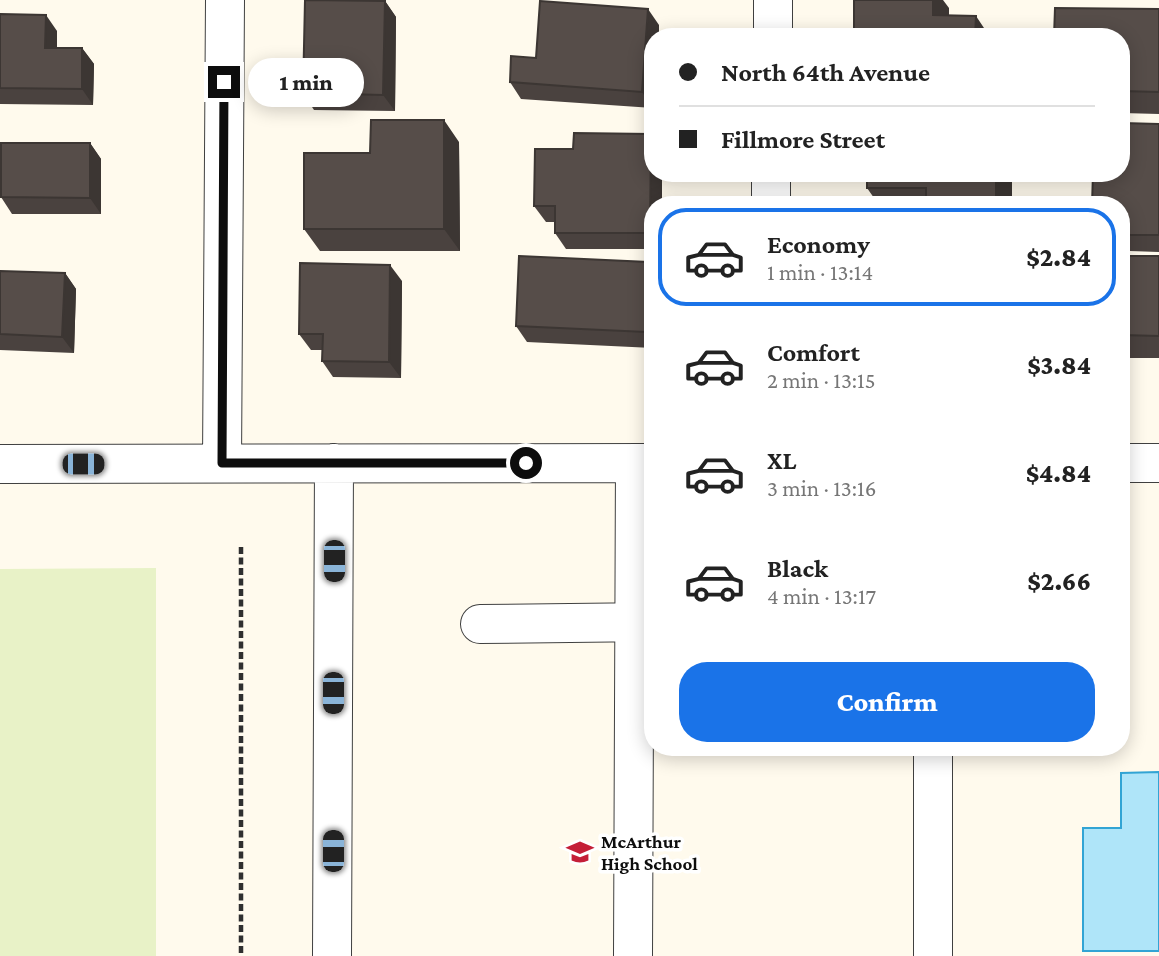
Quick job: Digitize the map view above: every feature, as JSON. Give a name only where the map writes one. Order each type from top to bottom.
[{"type":"street","points":[[222,463],[225,0]]},
{"type":"street","points":[[773,0],[773,28]]},
{"type":"street","points":[[332,956],[334,463]]},
{"type":"street","points":[[0,464],[644,463],[644,622],[632,956]]},
{"type":"street","points":[[1130,463],[1159,463]]},
{"type":"street","points":[[480,624],[644,622]]},
{"type":"street","points":[[933,756],[933,956]]},
{"type":"path","points":[[241,547],[242,956]]},
{"type":"green space","points":[[156,568],[156,956],[0,956],[0,569]]},
{"type":"water","points":[[1159,772],[1159,951],[1083,951],[1083,828],[1121,828],[1121,773]]},
{"type":"building","points":[[305,0],[385,1],[383,95],[303,93]]},
{"type":"building","points":[[854,0],[933,0],[933,15],[976,16],[975,28],[854,28]]},
{"type":"building","points":[[540,1],[648,9],[647,28],[644,28],[642,92],[510,82],[511,56],[536,58]]},
{"type":"building","points":[[1055,8],[1159,9],[1159,92],[1130,91],[1130,28],[1054,28]]},
{"type":"building","points":[[0,14],[46,15],[45,48],[82,48],[82,89],[0,88]]},
{"type":"building","points":[[371,120],[444,120],[444,229],[304,229],[304,153],[370,153]]},
{"type":"building","points":[[1130,123],[1159,124],[1159,235],[1130,235],[1130,196],[1092,196],[1093,182],[1130,182]]},
{"type":"building","points":[[574,133],[644,134],[644,182],[651,182],[650,196],[644,196],[644,233],[555,233],[555,206],[534,206],[535,149],[573,149]]},
{"type":"building","points":[[1,143],[90,143],[90,198],[1,197]]},
{"type":"building","points":[[867,182],[996,182],[996,196],[926,196],[926,188],[867,188]]},
{"type":"building","points":[[519,256],[644,262],[644,332],[516,326]]},
{"type":"building","points":[[1130,256],[1159,256],[1159,336],[1130,335]]},
{"type":"building","points":[[300,263],[390,265],[389,362],[322,361],[323,334],[299,334]]},
{"type":"building","points":[[0,271],[65,273],[62,337],[0,334]]},
{"type":"place","name":"McArthur High School","points":[[580,852]]},
{"type":"route","points":[[224,82],[222,463],[526,463]]}]
